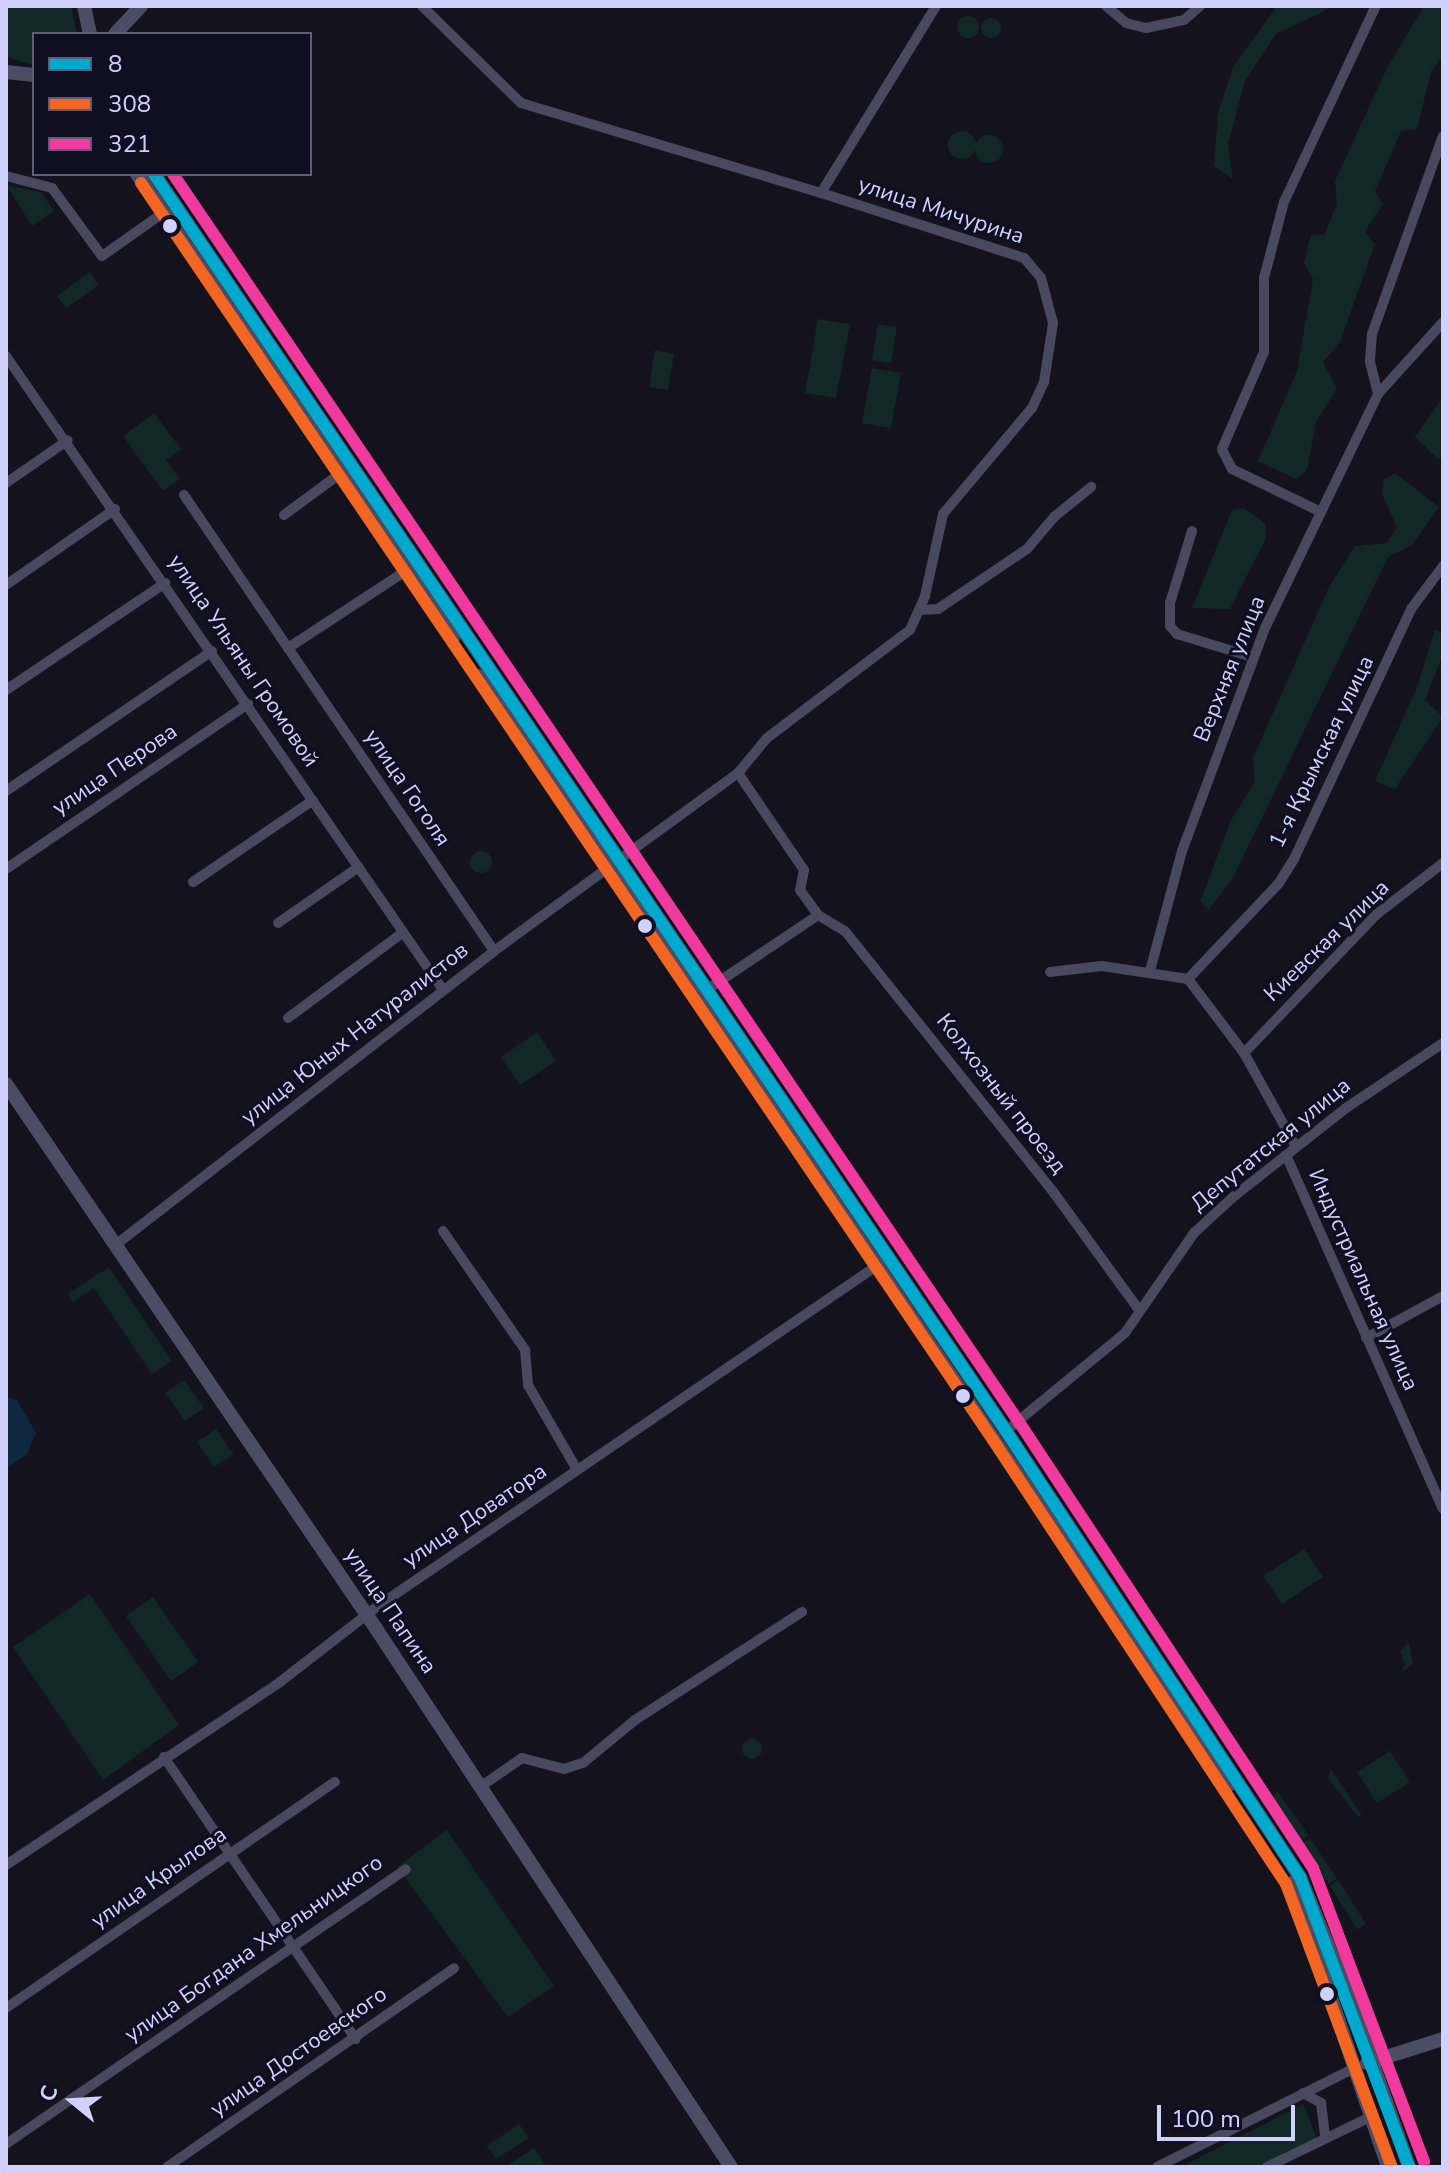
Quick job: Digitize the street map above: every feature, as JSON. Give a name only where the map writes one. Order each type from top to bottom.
[{"type":"main road","points":[[84,6],[90,32]]},
{"type":"main road","points":[[117,32],[141,6]]},
{"type":"main road","points":[[6,72],[30,77]]},
{"type":"main road","points":[[138,176],[407,570],[613,863],[708,989],[1293,1885],[1388,2167]]},
{"type":"main road","points":[[155,176],[613,863],[884,1262],[1006,1431],[1300,1877],[1373,2061],[1409,2167]]},
{"type":"main road","name":"улица Папина","points":[[6,1084],[118,1243],[731,2167]]},
{"type":"main road","points":[[1355,2068],[1443,2039]]},
{"type":"street","name":"улица Мичурина","points":[[422,6],[521,103],[1018,255],[1038,272],[1051,303],[1052,336],[1037,399],[943,514],[920,610],[900,643],[767,738],[738,773],[613,863]]},
{"type":"street","points":[[1106,6],[1126,23],[1146,28],[1184,20],[1200,6]]},
{"type":"street","points":[[1321,512],[1232,469],[1222,449],[1264,352],[1264,278],[1284,202],[1376,6]]},
{"type":"street","name":"улица Мичурина","points":[[821,193],[931,8]]},
{"type":"street","points":[[1378,394],[1370,361],[1372,334],[1443,136]]},
{"type":"street","points":[[6,176],[52,188],[102,256],[163,213]]},
{"type":"street","name":"Верхняя улица","points":[[1150,971],[1182,851],[1252,657],[1378,394],[1443,322]]},
{"type":"street","name":"улица Ульяны Громовой","points":[[6,356],[68,440],[443,990]]},
{"type":"street","points":[[6,483],[68,440]]},
{"type":"street","points":[[284,515],[341,473]]},
{"type":"street","points":[[920,610],[938,609],[1027,549],[1054,517],[1091,487]]},
{"type":"street","name":"улица Гоголя","points":[[184,495],[494,951]]},
{"type":"street","points":[[6,585],[115,509]]},
{"type":"street","points":[[1192,531],[1170,603],[1170,626],[1177,634],[1252,657]]},
{"type":"street","name":"1-я Крымская улица","points":[[1188,979],[1279,883],[1294,859],[1411,609],[1443,566]]},
{"type":"street","points":[[288,648],[407,570]]},
{"type":"street","points":[[6,690],[165,583]]},
{"type":"street","points":[[6,791],[212,651]]},
{"type":"street","name":"улица Перова","points":[[6,869],[248,704]]},
{"type":"street","name":"Колхозный проезд","points":[[738,773],[804,870],[800,890],[818,915],[845,931],[1054,1193],[1139,1310]]},
{"type":"street","points":[[193,882],[313,800]]},
{"type":"street","name":"улица Юных Натуралистов","points":[[118,1243],[443,990],[613,863]]},
{"type":"street","name":"Киевская улица","points":[[1244,1053],[1377,914],[1443,863]]},
{"type":"street","points":[[278,923],[359,867]]},
{"type":"street","points":[[708,989],[818,915]]},
{"type":"street","points":[[288,1018],[402,933]]},
{"type":"street","points":[[1050,972],[1102,966],[1188,979]]},
{"type":"street","name":"Индустриальная улица","points":[[1188,979],[1244,1053],[1296,1147]]},
{"type":"street","name":"Депутатская улица","points":[[1006,1431],[1125,1333],[1194,1233],[1296,1147],[1443,1043]]},
{"type":"street","name":"Индустриальная улица","points":[[1286,1155],[1443,1509]]},
{"type":"street","points":[[443,1231],[525,1350],[528,1385],[577,1470]]},
{"type":"street","name":"улица Доватора","points":[[6,1865],[330,1648],[367,1615],[884,1262]]},
{"type":"street","points":[[1366,1338],[1443,1296]]},
{"type":"street","points":[[480,1787],[522,1758],[564,1769],[583,1763],[635,1720],[802,1612]]},
{"type":"street","points":[[164,1757],[356,2039]]},
{"type":"street","name":"улица Крылова","points":[[6,2008],[335,1782]]},
{"type":"street","name":"улица Богдана Хмельницкого","points":[[6,2144],[406,1869]]},
{"type":"street","name":"улица Достоевского","points":[[167,2167],[356,2039],[454,1968]]},
{"type":"street","points":[[1157,2167],[1355,2068]]},
{"type":"street","points":[[1303,2093],[1321,2103],[1325,2137]]},
{"type":"street","points":[[1267,2167],[1372,2116]]},
{"type":"green space","points":[[6,6],[71,6],[77,32],[32,32],[32,64],[6,57]]},
{"type":"green space","points":[[1277,6],[1335,6],[1276,34],[1245,81],[1228,144],[1233,179],[1214,166],[1218,113],[1233,67]]},
{"type":"green space","points":[[1424,6],[1443,6],[1443,55],[1431,72],[1417,129],[1401,131],[1375,191],[1383,204],[1365,231],[1375,244],[1340,342],[1323,362],[1337,389],[1316,422],[1307,470],[1296,479],[1258,461],[1297,371],[1313,279],[1304,263],[1311,234],[1324,235],[1337,204],[1335,181],[1387,68]]},
{"type":"green space","points":[[968,16],[979,27],[968,38],[957,27]]},
{"type":"green space","points":[[987,18],[995,18],[1001,28],[995,38],[987,38],[981,32],[981,24]]},
{"type":"green space","points":[[962,131],[972,135],[976,145],[972,155],[962,159],[952,155],[948,145],[952,135]]},
{"type":"green space","points":[[989,135],[999,139],[1003,149],[999,159],[989,163],[979,159],[975,149],[979,139]]},
{"type":"green space","points":[[6,185],[41,192],[54,211],[32,226]]},
{"type":"green space","points":[[90,272],[99,285],[66,308],[57,296]]},
{"type":"green space","points":[[818,319],[850,324],[836,398],[805,393]]},
{"type":"green space","points":[[878,324],[897,327],[891,363],[872,360]]},
{"type":"green space","points":[[655,350],[674,354],[668,390],[649,387]]},
{"type":"green space","points":[[872,368],[901,373],[891,428],[862,423]]},
{"type":"green space","points":[[1443,397],[1443,454],[1439,460],[1415,437]]},
{"type":"green space","points":[[154,413],[181,449],[166,460],[180,479],[163,491],[123,436]]},
{"type":"green space","points":[[1395,473],[1439,507],[1412,545],[1388,557],[1233,878],[1209,909],[1200,902],[1231,820],[1255,782],[1253,758],[1329,587],[1355,546],[1387,543],[1397,527],[1382,494],[1384,479]]},
{"type":"green space","points":[[1244,508],[1265,523],[1266,538],[1230,609],[1192,608],[1232,510]]},
{"type":"green space","points":[[1435,630],[1443,633],[1443,655],[1425,700],[1443,717],[1395,789],[1375,781],[1417,687]]},
{"type":"green space","points":[[477,851],[485,851],[492,862],[485,873],[477,873],[470,866],[470,858]]},
{"type":"green space","points":[[537,1032],[556,1061],[520,1085],[501,1057]]},
{"type":"green space","points":[[109,1267],[172,1361],[152,1374],[94,1288],[73,1302],[68,1294]]},
{"type":"green space","points":[[184,1380],[204,1408],[185,1421],[165,1393]]},
{"type":"green space","points":[[216,1429],[233,1454],[214,1467],[197,1442]]},
{"type":"green space","points":[[1304,1549],[1323,1577],[1282,1604],[1263,1576]]},
{"type":"green space","points":[[90,1594],[179,1725],[103,1780],[13,1647]]},
{"type":"green space","points":[[153,1597],[198,1662],[171,1681],[126,1616]]},
{"type":"green space","points":[[1409,1642],[1413,1664],[1401,1673],[1405,1665],[1400,1651]]},
{"type":"green space","points":[[752,1739],[759,1742],[762,1749],[759,1756],[752,1759],[745,1756],[742,1749],[745,1742]]},
{"type":"green space","points":[[1390,1751],[1410,1782],[1377,1803],[1357,1772]]},
{"type":"green space","points":[[1331,1769],[1361,1815],[1358,1817],[1328,1778]]},
{"type":"green space","points":[[1277,1791],[1309,1836],[1300,1841],[1269,1803]]},
{"type":"green space","points":[[447,1830],[554,1986],[508,2017],[397,1867]]},
{"type":"green space","points":[[1310,1838],[1337,1879],[1329,1884],[1302,1844]]},
{"type":"green space","points":[[1338,1880],[1366,1924],[1357,1929],[1330,1886]]},
{"type":"green space","points":[[1303,2104],[1317,2138],[1258,2167],[1181,2167]]},
{"type":"green space","points":[[519,2124],[529,2138],[496,2159],[487,2146]]},
{"type":"green space","points":[[534,2148],[547,2167],[505,2167]]},
{"type":"water","points":[[6,1397],[17,1400],[36,1433],[27,1454],[6,1469]]},
{"type":"transit line","name":"8","points":[[155,176],[1006,1431],[1300,1877],[1409,2167]]},
{"type":"transit line","name":"321","points":[[174,176],[1019,1422],[1313,1868],[1424,2162]]},
{"type":"transit line","name":"308","points":[[141,183],[993,1440],[1286,1884],[1392,2167]]}]
